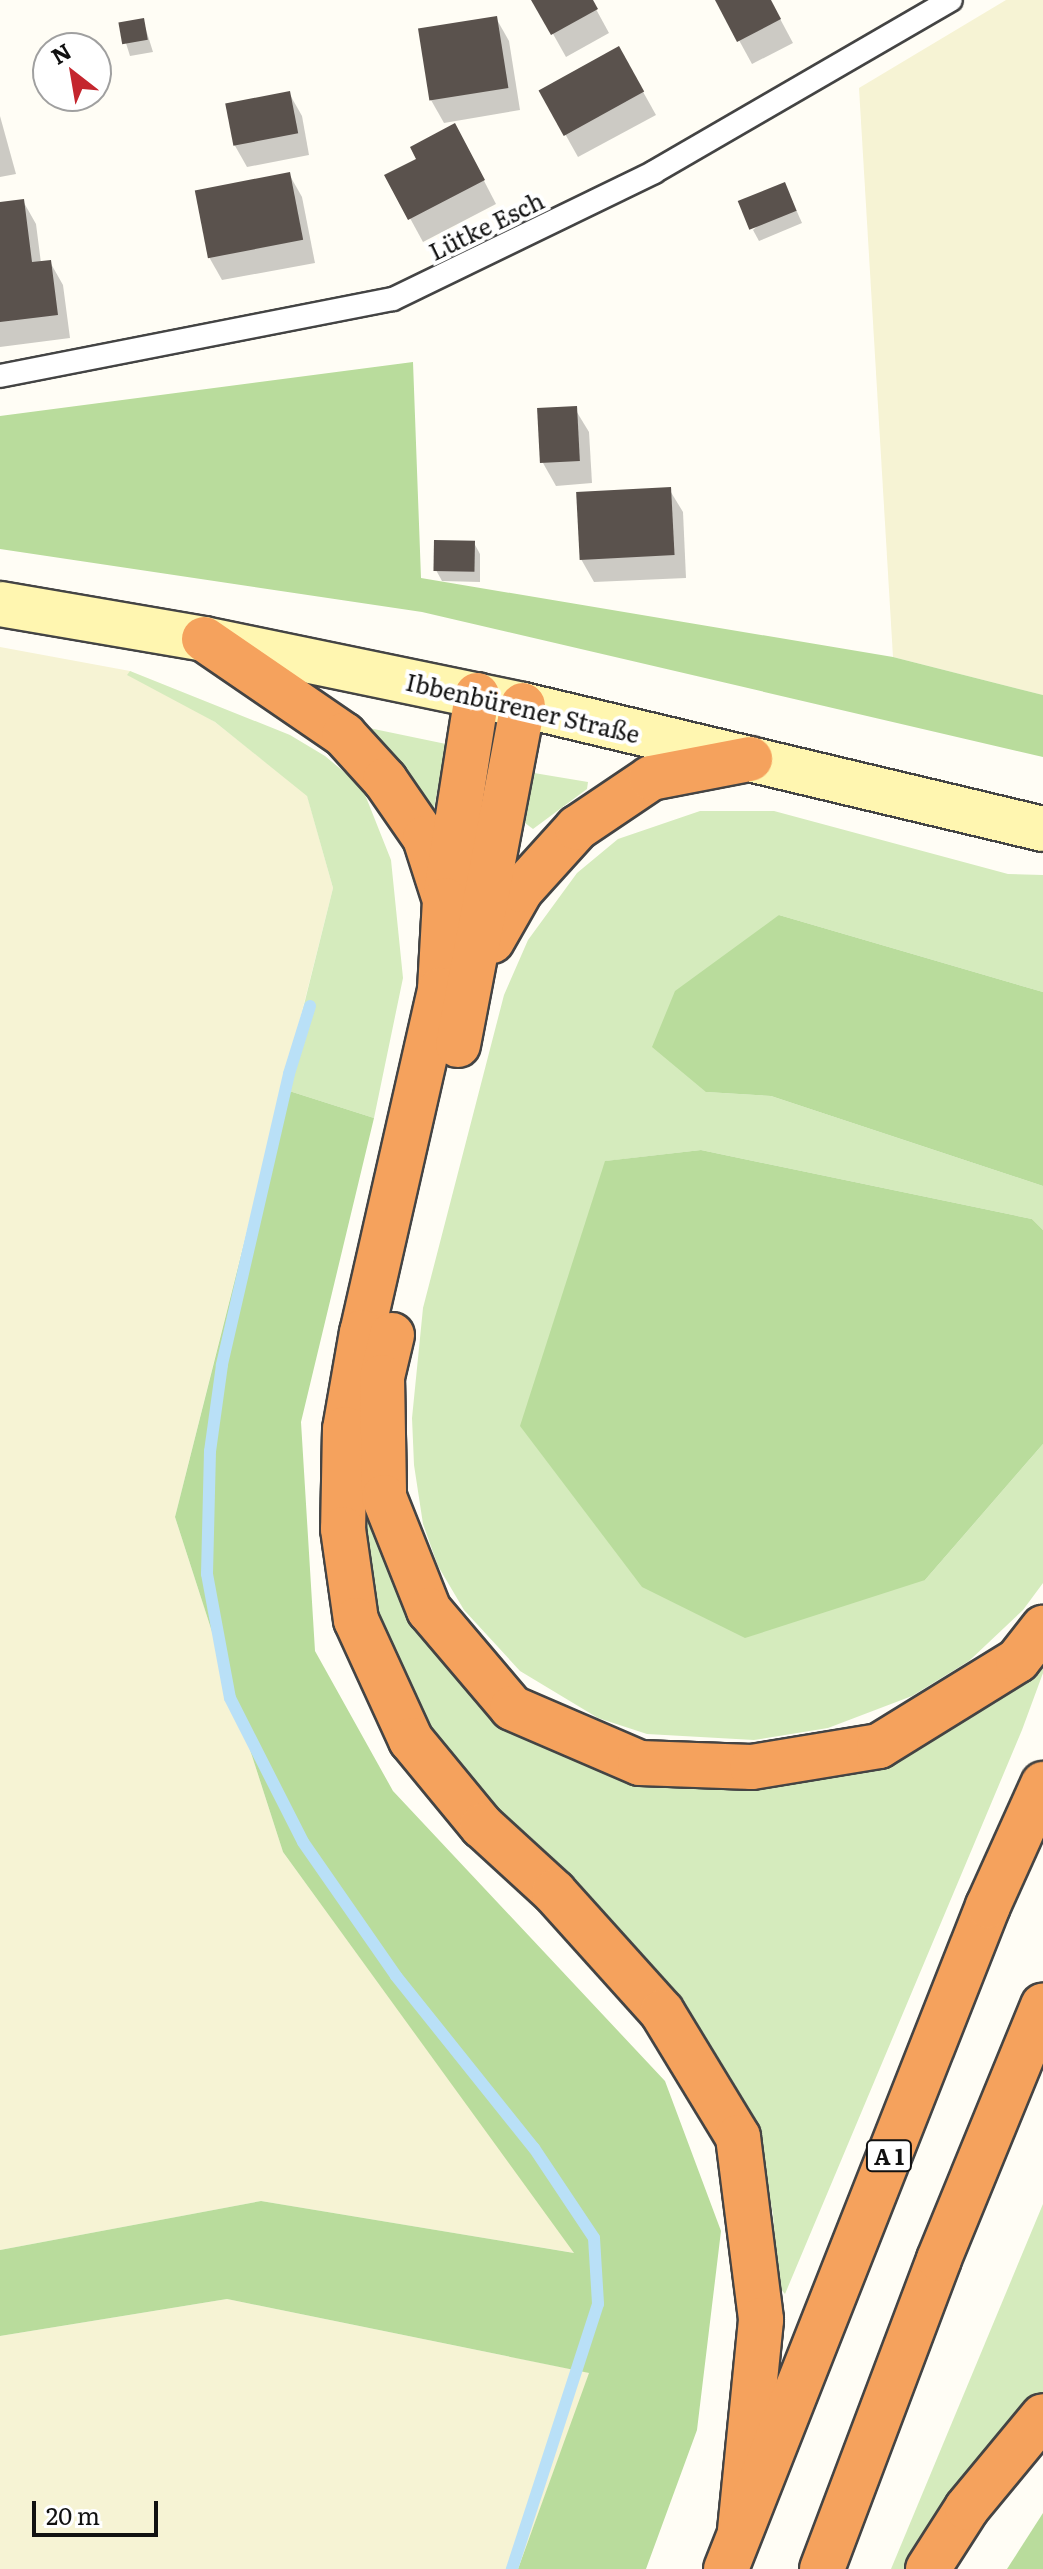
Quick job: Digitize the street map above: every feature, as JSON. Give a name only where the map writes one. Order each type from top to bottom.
[{"type":"highway","points":[[204,639],[344,735],[385,780],[425,838],[445,900]]},
{"type":"highway","points":[[477,695],[445,900],[440,990],[362,1332],[345,1429],[343,1529],[356,1620],[411,1740],[482,1826],[554,1892],[662,2012],[738,2137],[761,2320],[733,2549]]},
{"type":"highway","points":[[523,705],[475,971],[382,1377],[384,1497],[429,1610],[512,1708],[640,1763],[752,1767],[879,1746],[1018,1660],[1043,1628]]},
{"type":"highway","points":[[475,971],[521,890],[577,828],[651,778],[750,759]]},
{"type":"highway","name":"A 1","points":[[733,2549],[988,1906],[1043,1784]]},
{"type":"highway","points":[[822,2569],[939,2259],[1043,2006]]},
{"type":"highway","points":[[928,2569],[967,2508],[1043,2416]]},
{"type":"main road","name":"Ibbenbürener Straße","points":[[0,604],[204,639],[477,695],[1043,829]]},
{"type":"lane","name":"Lütke Esch","points":[[0,376],[393,299],[654,172],[951,0]]},
{"type":"shaded area","points":[[1006,0],[1043,0],[1043,695],[893,657],[859,88]]},
{"type":"shaded area","points":[[0,647],[130,671],[215,722],[307,795],[333,888],[175,1517],[283,1852],[575,2253],[261,2201],[0,2250]]},
{"type":"shaded area","points":[[227,2299],[590,2373],[518,2569],[0,2569],[0,2336]]},
{"type":"green space","points":[[413,362],[421,578],[893,657],[1043,695],[1043,757],[422,612],[0,549],[0,416]]},
{"type":"green space","points":[[130,671],[290,735],[325,756],[362,787],[391,860],[403,978],[374,1118],[283,1089],[333,888],[307,796],[215,722],[127,675]]},
{"type":"green space","points":[[369,728],[446,744],[434,809],[366,732]]},
{"type":"green space","points":[[534,773],[588,782],[587,789],[533,829],[525,823]]},
{"type":"green space","points":[[700,811],[774,811],[1008,874],[1043,875],[1043,992],[779,915],[706,1092],[771,1096],[1043,1186],[1043,1230],[1032,1219],[701,1150],[606,1161],[925,1580],[1043,1444],[1043,1583],[1023,1610],[969,1661],[912,1696],[828,1728],[754,1740],[647,1734],[598,1718],[520,1671],[464,1610],[438,1566],[423,1524],[414,1465],[412,1418],[423,1308],[504,995],[528,940],[577,873],[618,839]]},
{"type":"green space","points":[[779,915],[1043,992],[1043,1186],[771,1096],[706,1092],[652,1047],[675,991]]},
{"type":"green space","points":[[283,1089],[374,1118],[301,1422],[315,1651],[393,1791],[665,2081],[721,2231],[697,2430],[646,2569],[518,2569],[589,2373],[227,2299],[0,2336],[0,2250],[261,2201],[574,2253],[283,1852],[175,1517]]},
{"type":"green space","points":[[701,1150],[1032,1219],[1043,1230],[1043,1444],[925,1580],[745,1638],[642,1587],[520,1426],[605,1161]]},
{"type":"green space","points":[[366,1438],[369,1480],[545,1744],[902,1754],[996,1703],[1043,1659],[1043,1673],[1022,1730],[785,2294],[778,2286],[773,2214],[762,2157],[742,2104],[705,2040],[658,1974],[483,1803],[403,1696],[359,1560]]},
{"type":"green space","points":[[1043,2204],[1043,2395],[910,2569],[891,2569]]},
{"type":"green space","points":[[1043,2513],[1043,2569],[1007,2569]]},
{"type":"building","points":[[531,0],[593,0],[598,9],[551,35]]},
{"type":"building","points":[[715,0],[771,0],[781,19],[737,42]]},
{"type":"building","points":[[497,16],[508,88],[429,101],[418,29]]},
{"type":"building","points":[[144,18],[148,40],[122,44],[118,23]]},
{"type":"building","points":[[619,46],[644,91],[564,136],[539,91]]},
{"type":"building","points":[[290,91],[298,133],[233,146],[225,104]]},
{"type":"building","points":[[455,123],[485,180],[408,220],[384,175],[416,159],[410,147]]},
{"type":"building","points":[[290,172],[303,240],[208,258],[195,191]]},
{"type":"building","points":[[785,182],[797,211],[749,230],[738,201]]},
{"type":"building","points":[[24,199],[32,262],[51,260],[58,315],[0,322],[0,202]]},
{"type":"building","points":[[577,406],[580,461],[540,463],[537,408]]},
{"type":"building","points":[[671,487],[675,555],[580,560],[576,492]]},
{"type":"building","points":[[434,540],[475,541],[474,572],[433,571]]},
{"type":"waterway","points":[[310,1006],[289,1074],[222,1365],[210,1451],[207,1574],[230,1698],[303,1842],[396,1976],[534,2148],[594,2238],[598,2304],[512,2569]]}]
